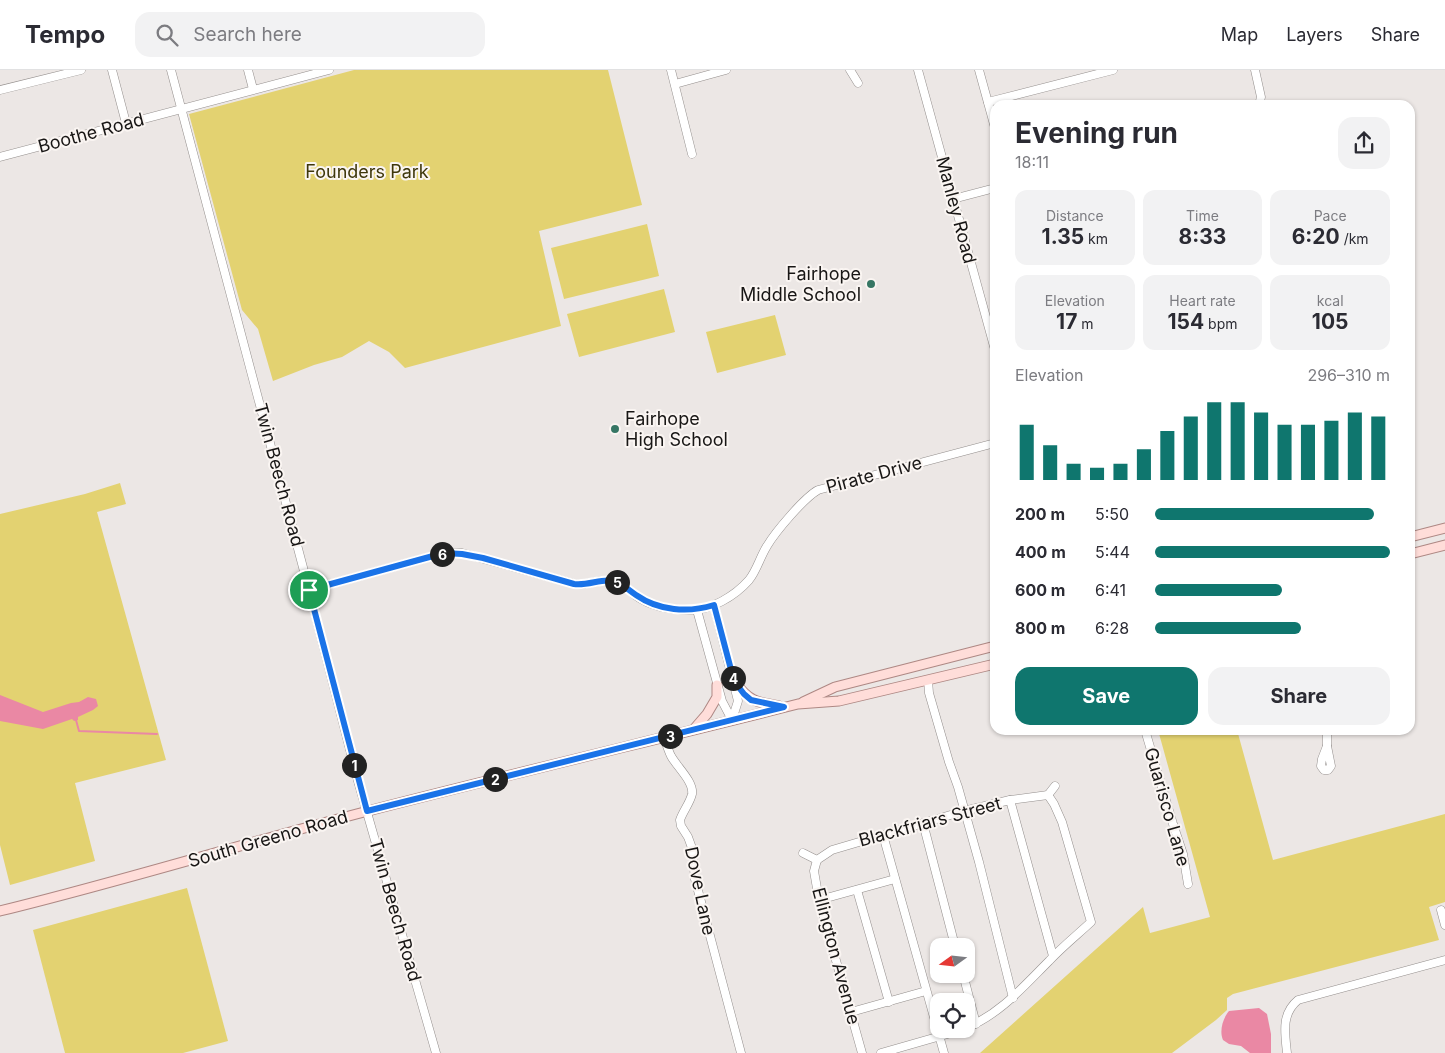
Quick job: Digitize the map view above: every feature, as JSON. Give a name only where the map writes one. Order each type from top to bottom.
[{"type":"main road","points":[[1415,536],[1445,528]]},
{"type":"main road","points":[[1415,553],[1445,545]]},
{"type":"main road","name":"South Greeno Road","points":[[798,704],[835,687],[990,647]]},
{"type":"main road","name":"South Greeno Road","points":[[0,912],[367,811],[784,707],[839,701],[990,665]]},
{"type":"main road","points":[[734,681],[751,700],[784,707]]},
{"type":"main road","points":[[694,730],[707,714],[717,697],[717,685]]},
{"type":"street","points":[[0,90],[81,70]]},
{"type":"street","points":[[112,70],[126,123]]},
{"type":"street","name":"Twin Beech Road","points":[[171,70],[367,811],[436,1053]]},
{"type":"street","points":[[248,70],[253,89]]},
{"type":"street","name":"Boothe Road","points":[[0,157],[329,70]]},
{"type":"street","points":[[671,70],[692,154]]},
{"type":"street","points":[[675,84],[726,70]]},
{"type":"street","points":[[850,70],[858,83]]},
{"type":"street","name":"Manley Road","points":[[918,70],[990,327]]},
{"type":"street","points":[[979,70],[990,109]]},
{"type":"street","points":[[996,100],[1113,70]]},
{"type":"street","points":[[1255,70],[1260,100]]},
{"type":"street","points":[[953,199],[990,189]]},
{"type":"street","name":"Pirate Drive","points":[[309,590],[444,553],[462,554],[574,584],[582,585],[609,580],[623,585],[648,603],[670,608],[697,610],[714,605],[738,590],[749,579],[768,544],[806,498],[815,492],[990,443]]},
{"type":"street","points":[[714,605],[738,701],[732,720]]},
{"type":"street","points":[[697,610],[722,701],[732,720]]},
{"type":"street","points":[[928,680],[934,693],[954,765],[954,774],[1013,998]]},
{"type":"street","name":"Guarisco Lane","points":[[1146,735],[1183,854],[1188,884]]},
{"type":"street","points":[[1327,735],[1327,746]]},
{"type":"street","name":"Dove Lane","points":[[664,737],[670,753],[679,769],[688,778],[692,790],[689,802],[680,820],[681,826],[692,848],[695,879],[741,1053]]},
{"type":"street","points":[[965,983],[976,1024],[995,1013],[1013,998],[1053,956],[1091,922],[1062,822],[1048,796],[1054,786]]},
{"type":"street","name":"Blackfriars Street","points":[[817,860],[832,850],[964,811],[1010,800],[1048,796]]},
{"type":"street","points":[[1010,800],[1053,956]]},
{"type":"street","points":[[922,824],[953,938]]},
{"type":"street","points":[[883,836],[930,1006]]},
{"type":"street","points":[[803,853],[817,860]]},
{"type":"street","name":"Ellington Avenue","points":[[817,860],[814,871],[819,900],[862,1053]]},
{"type":"street","points":[[819,900],[895,879]]},
{"type":"street","points":[[857,890],[889,1002]]},
{"type":"street","points":[[1441,910],[1445,924]]},
{"type":"street","points":[[1288,1053],[1284,1021],[1291,1006],[1298,1000],[1445,960]]},
{"type":"street","points":[[851,1012],[926,991]]},
{"type":"street","points":[[881,1053],[934,1038]]},
{"type":"street","points":[[938,1038],[944,1053]]},
{"type":"green space","name":"Founders Park","points":[[354,70],[608,70],[642,205],[539,231],[561,326],[405,368],[389,352],[369,341],[342,357],[314,365],[273,381],[258,329],[242,310],[189,114]]},
{"type":"green space","points":[[647,224],[659,276],[564,299],[551,248]]},
{"type":"green space","points":[[664,289],[675,332],[579,357],[567,314]]},
{"type":"green space","points":[[775,315],[786,355],[717,373],[706,332]]},
{"type":"green space","points":[[120,483],[126,504],[97,512],[166,760],[75,783],[95,861],[10,885],[0,845],[0,514],[85,494]]},
{"type":"green space","points":[[1159,735],[1238,735],[1273,860],[1445,814],[1445,902],[1429,907],[1439,940],[1233,994],[1227,998],[1227,1010],[1172,1053],[980,1053],[1143,907],[1150,933],[1210,917]]},
{"type":"green space","points":[[187,888],[228,1041],[183,1053],[65,1053],[33,930]]},
{"type":"shaded area","points":[[0,695],[43,712],[79,702],[88,697],[96,699],[98,706],[78,717],[78,720],[74,721],[72,719],[43,729],[0,721]]},
{"type":"shaded area","points":[[1259,1008],[1267,1014],[1271,1034],[1271,1053],[1250,1053],[1241,1046],[1229,1044],[1223,1040],[1221,1033],[1222,1025],[1229,1011]]},
{"type":"waterway","points":[[76,720],[79,731],[157,734]]},
{"type":"place","name":"Fairhope Middle School","points":[[871,284]]},
{"type":"place","name":"Fairhope High School","points":[[615,429]]},
{"type":"route","points":[[444,553],[483,558],[574,584],[582,585],[609,580],[623,585],[648,603],[670,608],[697,610],[714,605],[734,681],[751,700],[784,707],[367,811],[309,590],[444,553]]}]
